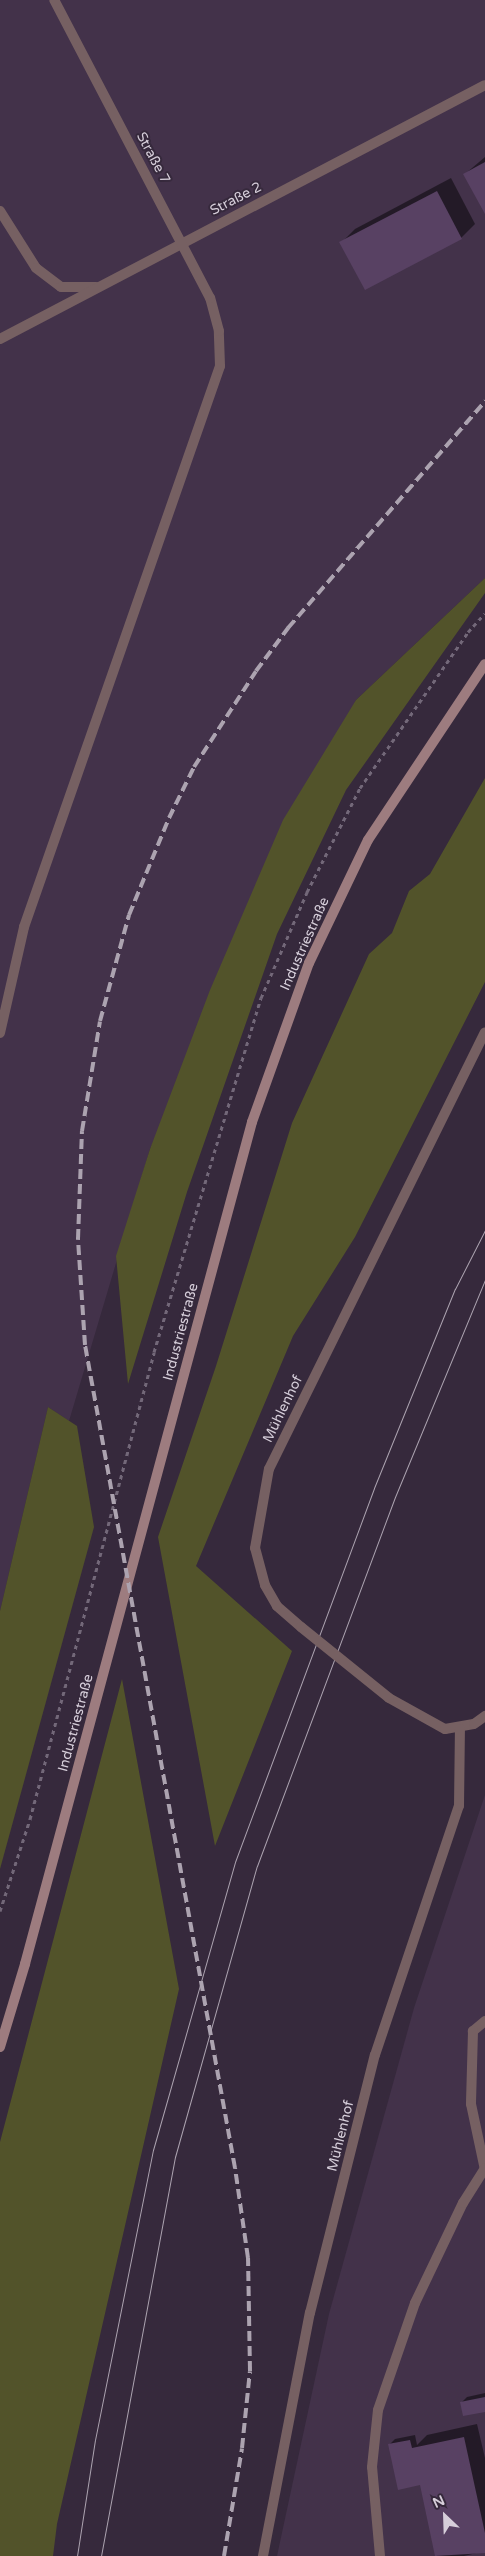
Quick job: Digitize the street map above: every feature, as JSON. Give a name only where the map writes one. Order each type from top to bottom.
[{"type":"main road","name":"Industriestraße","points":[[0,2047],[252,1122],[309,963],[368,840],[485,664]]},
{"type":"street","name":"Straße 7","points":[[0,1033],[24,927],[220,366],[219,331],[210,298],[54,0]]},
{"type":"street","name":"Straße 2","points":[[0,339],[485,85]]},
{"type":"street","points":[[0,211],[36,268],[61,286],[97,287]]},
{"type":"street","name":"Mühlenhof","points":[[263,2556],[310,2314],[375,2055],[459,1806],[460,1728],[445,1729],[389,1698],[277,1606],[265,1585],[255,1548],[269,1468],[485,1032]]},
{"type":"street","points":[[460,1728],[474,1724],[485,1716]]},
{"type":"street","points":[[380,2556],[372,2467],[378,2410],[415,2304],[463,2202],[485,2169],[471,2104],[474,2031],[485,2021]]},
{"type":"shaded area","points":[[0,0],[485,0],[485,578],[356,700],[150,1149],[69,1421],[48,1407],[0,1611]]},
{"type":"shaded area","points":[[485,1795],[485,2556],[277,2556],[329,2314],[414,2008]]},
{"type":"green space","points":[[485,578],[485,593],[346,790],[277,934],[187,1192],[128,1384],[116,1256],[150,1149],[210,990],[283,820],[356,700]]},
{"type":"green space","points":[[485,778],[485,982],[355,1237],[293,1336],[196,1566],[292,1651],[215,1846],[158,1537],[216,1366],[292,1123],[369,954],[392,933],[409,891],[430,874]]},
{"type":"green space","points":[[48,1407],[77,1426],[94,1527],[0,1869],[0,1611]]},
{"type":"green space","points":[[122,1679],[179,1989],[57,2524],[53,2556],[0,2556],[0,2142]]},
{"type":"building","points":[[485,162],[485,214],[463,174]]},
{"type":"building","points":[[437,191],[462,239],[365,290],[339,242]]},
{"type":"building","points":[[485,2397],[485,2412],[463,2416],[460,2402]]},
{"type":"building","points":[[464,2437],[485,2533],[485,2553],[435,2556],[420,2485],[398,2490],[388,2444],[410,2440],[412,2448]]},
{"type":"tram line","points":[[77,2556],[95,2440],[153,2150],[235,1862],[374,1488],[455,1289],[485,1230]]},
{"type":"tram line","points":[[101,2556],[175,2157],[257,1866],[395,1497],[485,1280]]},
{"type":"railway","points":[[224,2556],[242,2448],[250,2371],[248,2258],[235,2168],[85,1345],[78,1239],[82,1131],[100,1021],[129,915],[169,818],[194,767],[256,671],[288,628],[485,401]]}]
